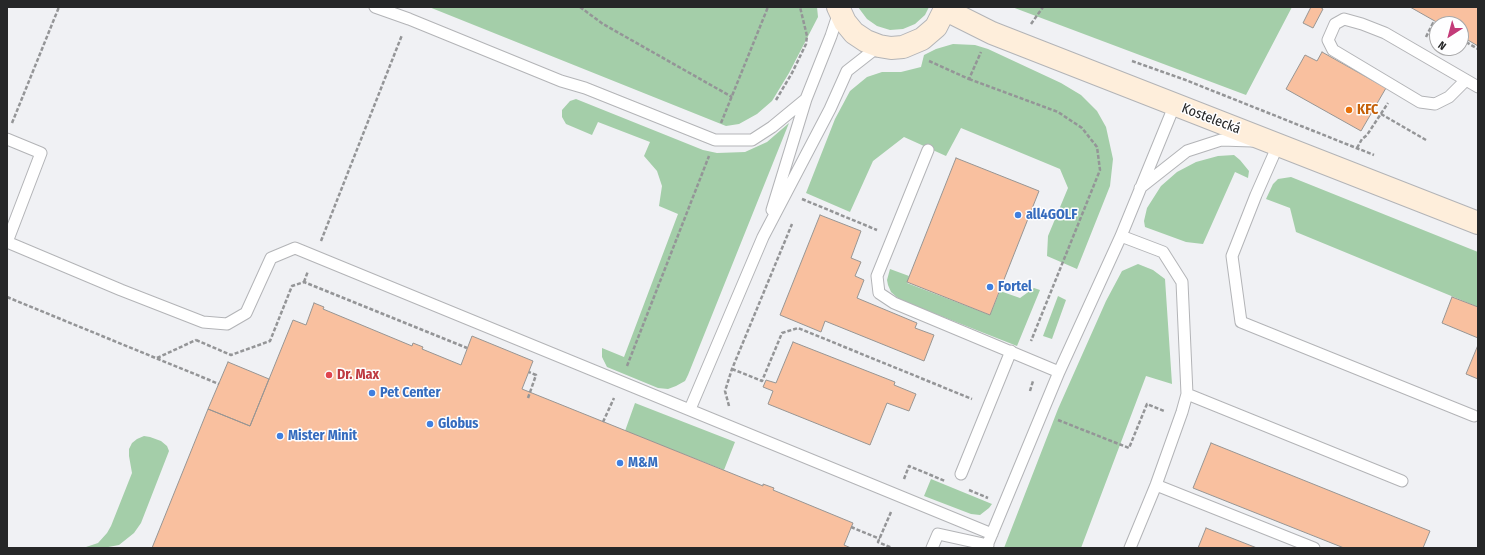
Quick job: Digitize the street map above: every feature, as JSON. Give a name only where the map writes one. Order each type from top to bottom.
[{"type":"main road","name":"Kostelecká","points":[[946,8],[992,33],[1478,223]]},
{"type":"main road","points":[[839,9],[845,22],[854,33],[866,41],[879,46],[891,48],[903,46],[922,39],[936,27],[946,8]]},
{"type":"lane","points":[[375,7],[409,19],[561,81],[584,88],[715,140],[752,140],[772,127],[806,99]]},
{"type":"lane","points":[[763,237],[806,99],[832,36],[839,9]]},
{"type":"lane","points":[[1466,80],[1449,97],[1435,104],[1420,102],[1333,50],[1328,40],[1335,24],[1344,20],[1356,23],[1385,33],[1466,80],[1478,87]]},
{"type":"lane","points":[[690,409],[763,237],[830,109],[847,71],[879,46]]},
{"type":"lane","points":[[989,542],[1059,372],[1121,236],[1175,104]]},
{"type":"lane","points":[[8,134],[41,154],[7,242],[121,290],[203,322],[227,324],[246,313],[271,258],[295,248],[690,409],[989,542]]},
{"type":"lane","points":[[1140,189],[1187,151],[1221,140],[1274,144],[1232,256],[1240,322],[1474,416]]},
{"type":"lane","points":[[928,150],[877,276],[879,293],[894,303],[1059,372]]},
{"type":"lane","points":[[1121,236],[1163,252],[1182,282],[1187,394],[1156,485],[1130,548]]},
{"type":"lane","points":[[961,474],[1011,351]]},
{"type":"lane","points":[[1187,394],[1402,481]]},
{"type":"lane","points":[[1156,485],[1314,548]]},
{"type":"lane","points":[[932,548],[938,534],[989,542]]},
{"type":"path","points":[[8,134],[59,7]]},
{"type":"path","points":[[580,7],[603,24],[732,97]]},
{"type":"path","points":[[603,422],[621,381],[768,7]]},
{"type":"path","points":[[773,104],[792,73],[806,44],[807,36],[800,7]]},
{"type":"path","points":[[1031,25],[1043,7]]},
{"type":"path","points":[[315,256],[409,19]]},
{"type":"path","points":[[1423,43],[1429,32]]},
{"type":"path","points":[[969,79],[982,50],[992,33]]},
{"type":"path","points":[[1469,44],[1478,49]]},
{"type":"path","points":[[925,60],[969,79],[1058,112],[1082,128],[1097,147],[1100,170],[1025,357],[1034,379],[1026,407],[1129,448],[1142,416]]},
{"type":"path","points":[[1357,148],[1389,100]]},
{"type":"path","points":[[1381,114],[1426,140]]},
{"type":"path","points":[[799,206],[805,192]]},
{"type":"path","points":[[802,199],[893,237]]},
{"type":"path","points":[[732,410],[729,406],[725,391],[732,369],[793,220]]},
{"type":"path","points":[[196,340],[231,355],[270,341],[292,286],[304,282],[467,348]]},
{"type":"path","points":[[7,297],[219,384]]},
{"type":"path","points":[[157,358],[196,340],[203,322]]},
{"type":"path","points":[[732,369],[762,381],[782,334],[798,328],[989,406]]},
{"type":"path","points":[[528,398],[536,375],[529,372]]},
{"type":"path","points":[[851,527],[880,539]]},
{"type":"green space","points":[[429,7],[817,7],[818,17],[789,73],[772,101],[757,114],[739,124],[726,126]]},
{"type":"green space","points":[[858,7],[929,7],[925,15],[915,24],[903,29],[890,30],[877,26],[867,19]]},
{"type":"green space","points":[[1012,7],[1292,7],[1246,95]]},
{"type":"green space","points":[[953,44],[975,45],[988,49],[1061,83],[1081,95],[1097,111],[1106,127],[1113,159],[1110,186],[1077,269],[1047,256],[1048,236],[1068,188],[1060,169],[961,128],[946,156],[904,137],[873,161],[850,212],[806,193],[835,119],[850,91],[867,77],[882,72],[901,72],[921,67],[924,55],[936,49]]},
{"type":"green space","points":[[576,99],[703,150],[717,153],[745,152],[767,142],[789,123],[688,375],[685,381],[668,389],[658,388],[607,367],[602,357],[602,348],[624,357],[678,214],[659,206],[662,186],[657,171],[644,156],[650,142],[598,122],[592,135],[566,124],[562,117],[562,110],[570,101]]},
{"type":"green space","points":[[1234,155],[1249,171],[1248,178],[1235,172],[1203,244],[1186,242],[1145,227],[1144,221],[1147,208],[1161,186],[1177,172],[1196,162],[1218,156]]},
{"type":"green space","points":[[1291,177],[1478,252],[1478,307],[1296,232],[1290,208],[1266,199],[1273,184],[1278,179]]},
{"type":"green space","points":[[1138,264],[1153,270],[1165,279],[1172,384],[1146,376],[1081,548],[1004,548],[1058,409],[1106,301],[1122,271]]},
{"type":"green space","points":[[890,269],[909,276],[907,283],[990,315],[1000,291],[1020,298],[1034,288],[1040,290],[1017,346],[900,300],[891,292],[888,285],[887,280]]},
{"type":"green space","points":[[1058,296],[1066,300],[1052,339],[1043,336]]},
{"type":"green space","points":[[635,403],[735,442],[724,470],[625,431]]},
{"type":"green space","points":[[144,436],[161,441],[167,446],[169,451],[141,523],[134,533],[119,545],[103,548],[83,548],[98,543],[111,526],[132,473],[129,449],[132,443]]},
{"type":"green space","points":[[931,479],[992,504],[980,515],[971,514],[924,496]]},
{"type":"building","points":[[1311,7],[1320,7],[1323,9],[1313,28],[1303,23]]},
{"type":"building","points":[[1410,7],[1478,7],[1478,46],[1469,41],[1469,16],[1429,16],[1429,18]]},
{"type":"building","name":"KFC","points":[[1322,52],[1386,88],[1361,131],[1286,89],[1305,55],[1317,61]]},
{"type":"building","points":[[956,158],[1039,191],[990,315],[907,282]]},
{"type":"building","points":[[820,215],[861,231],[851,258],[861,262],[855,276],[864,280],[857,298],[917,323],[915,328],[934,335],[924,361],[825,321],[821,332],[780,315]]},
{"type":"building","points":[[1452,297],[1478,307],[1478,338],[1442,323]]},
{"type":"building","name":"Globus","points":[[314,303],[324,307],[323,309],[412,346],[413,343],[423,347],[422,349],[461,365],[472,336],[533,361],[522,389],[763,486],[763,484],[774,488],[773,490],[853,523],[844,545],[851,548],[152,548],[208,409],[250,426],[293,320],[306,325]]},
{"type":"building","points":[[793,342],[895,382],[894,385],[916,394],[909,411],[887,403],[870,445],[768,404],[773,391],[763,387],[766,380],[776,383]]},
{"type":"building","points":[[1478,345],[1478,379],[1466,374]]},
{"type":"building","points":[[228,362],[269,379],[250,426],[208,409]]},
{"type":"building","points":[[1211,443],[1430,531],[1423,548],[1344,548],[1193,488]]},
{"type":"building","points":[[1206,528],[1257,548],[1198,548]]},
{"type":"place","name":"KFC","points":[[1349,110]]},
{"type":"place","name":"all4GOLF","points":[[1018,215]]},
{"type":"place","name":"Fortel","points":[[990,287]]},
{"type":"place","name":"Dr. Max","points":[[329,375]]},
{"type":"place","name":"Pet Center","points":[[372,393]]},
{"type":"place","name":"Globus","points":[[430,424]]},
{"type":"place","name":"Mister Minit","points":[[280,436]]},
{"type":"place","name":"M&M","points":[[620,463]]}]
